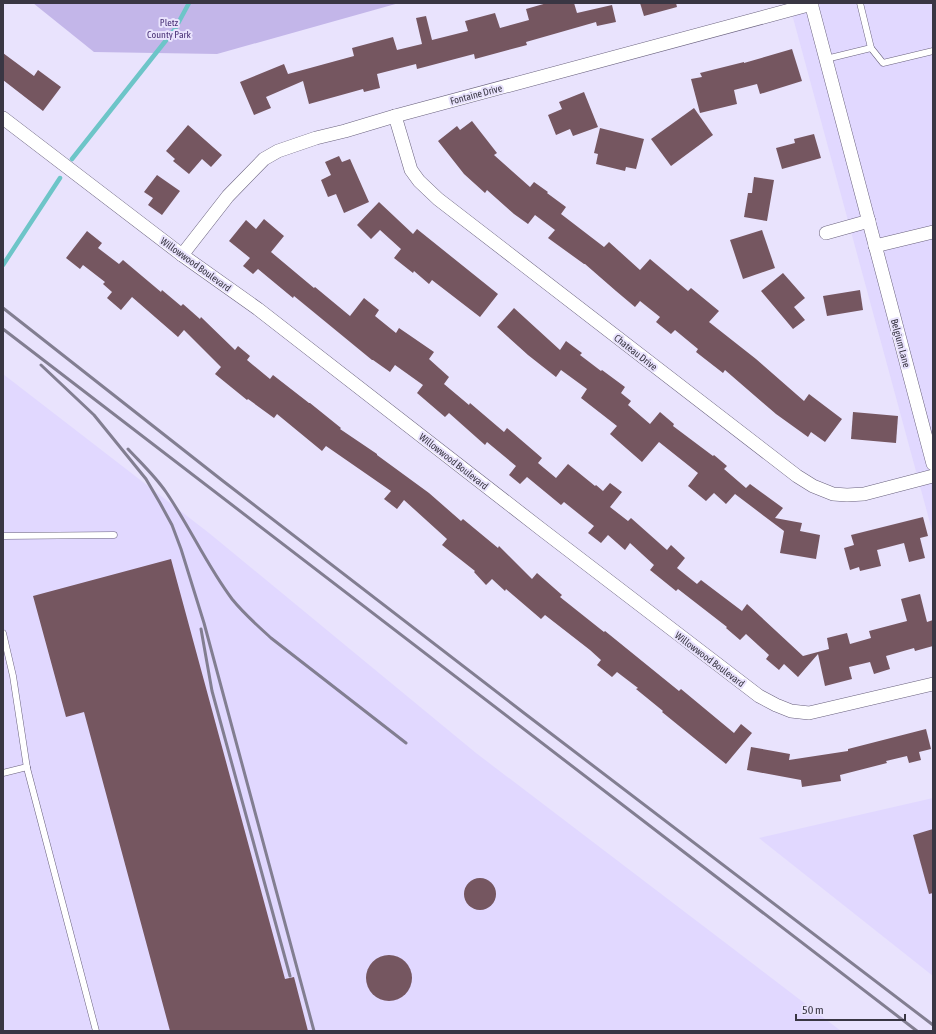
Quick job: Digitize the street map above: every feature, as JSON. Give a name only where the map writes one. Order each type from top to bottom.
[{"type":"street","name":"Belgium Lane","points":[[812,3],[933,464]]},
{"type":"street","name":"Fontaine Drive","points":[[182,255],[228,196],[264,159],[278,151],[316,138],[395,116],[812,3]]},
{"type":"street","name":"Chateau Drive","points":[[395,116],[411,170],[419,181],[438,199],[797,476],[820,489],[834,494],[847,495],[864,494],[933,476]]},
{"type":"street","name":"Willowwood Boulevard","points":[[3,118],[182,255],[258,309],[759,696],[792,711],[809,713],[933,684]]},
{"type":"street","points":[[826,233],[869,221]]},
{"type":"street","points":[[876,246],[933,232]]},
{"type":"lane","points":[[860,3],[871,48],[883,63],[933,51]]},
{"type":"lane","points":[[826,59],[871,48]]},
{"type":"lane","points":[[3,536],[114,535]]},
{"type":"lane","points":[[3,634],[13,676],[27,767],[96,1031]]},
{"type":"lane","points":[[3,773],[27,767]]},
{"type":"shaded area","points":[[789,3],[933,3],[933,534]]},
{"type":"shaded area","points":[[3,374],[209,533],[476,753],[841,1031],[3,1031]]},
{"type":"shaded area","points":[[933,798],[933,976],[759,838]]},
{"type":"green space","name":"Pletz County Park","points":[[33,3],[399,3],[217,54],[94,52]]},
{"type":"building","points":[[547,3],[574,3],[577,13],[612,5],[616,22],[597,26],[596,22],[526,42],[527,45],[475,59],[474,54],[417,69],[416,64],[377,74],[380,88],[364,92],[363,89],[309,104],[303,81],[266,97],[271,108],[254,115],[240,82],[284,64],[288,74],[354,56],[352,48],[393,37],[397,50],[422,44],[416,18],[426,16],[432,40],[468,31],[465,21],[495,13],[500,28],[529,20],[526,9]]},
{"type":"building","points":[[640,3],[676,3],[677,7],[644,16]]},
{"type":"building","points":[[792,49],[802,81],[760,94],[757,84],[734,90],[737,104],[700,113],[691,79],[702,77],[700,73],[744,63]]},
{"type":"building","points":[[3,53],[34,76],[38,70],[61,87],[43,111],[3,80]]},
{"type":"building","points":[[584,92],[598,127],[573,136],[570,129],[556,135],[548,115],[562,109],[559,102]]},
{"type":"building","points":[[694,108],[713,135],[671,166],[651,139]]},
{"type":"building","points":[[472,121],[497,153],[494,155],[530,187],[534,182],[566,207],[561,214],[604,247],[609,242],[640,270],[650,259],[688,291],[691,288],[719,311],[709,322],[756,359],[804,401],[809,394],[842,419],[825,442],[811,432],[808,437],[776,414],[725,370],[723,373],[696,352],[698,349],[675,330],[671,334],[656,322],[660,317],[640,301],[635,307],[585,264],[548,238],[555,230],[535,215],[528,224],[514,214],[487,190],[485,193],[464,174],[438,141],[457,126],[460,130]]},
{"type":"building","points":[[188,125],[222,155],[211,167],[202,159],[189,174],[173,161],[175,159],[166,151]]},
{"type":"building","points":[[600,128],[644,139],[636,169],[626,167],[625,171],[596,164],[598,154],[594,153]]},
{"type":"building","points":[[814,134],[821,158],[782,169],[776,148],[795,143],[794,139]]},
{"type":"building","points":[[339,156],[342,162],[350,159],[369,202],[344,213],[336,194],[328,197],[321,180],[331,175],[325,162]]},
{"type":"building","points":[[157,175],[180,191],[162,215],[148,205],[153,198],[144,192]]},
{"type":"building","points":[[754,177],[774,180],[767,221],[744,217],[748,193],[752,193]]},
{"type":"building","points":[[379,202],[413,234],[417,229],[498,294],[480,317],[432,280],[429,284],[414,271],[413,273],[394,258],[401,249],[380,230],[371,239],[357,225]]},
{"type":"building","points":[[264,219],[284,236],[271,252],[314,288],[315,287],[350,316],[364,298],[379,310],[375,316],[396,333],[399,328],[434,352],[429,359],[449,377],[444,384],[469,405],[470,403],[504,432],[507,428],[542,458],[538,463],[556,478],[568,464],[603,491],[610,483],[622,492],[610,507],[628,521],[631,518],[667,550],[671,545],[685,558],[677,568],[697,584],[701,580],[742,611],[747,604],[803,656],[829,649],[827,638],[847,633],[850,644],[871,638],[869,631],[907,621],[901,599],[920,594],[927,622],[933,620],[933,646],[915,651],[914,648],[886,656],[890,669],[874,674],[870,662],[849,667],[852,679],[825,686],[818,654],[798,677],[784,664],[779,670],[766,659],[769,655],[746,634],[740,640],[726,628],[727,627],[678,589],[676,591],[650,570],[654,565],[630,543],[625,550],[608,535],[601,543],[588,533],[594,526],[564,502],[561,505],[527,477],[520,484],[509,475],[516,466],[487,442],[485,445],[449,413],[445,417],[417,393],[423,385],[395,365],[390,372],[372,360],[294,296],[293,298],[258,269],[253,274],[243,266],[250,258],[229,241],[246,220],[256,229]]},
{"type":"building","points":[[762,230],[775,268],[743,279],[730,240]]},
{"type":"building","points":[[87,231],[102,243],[98,248],[119,264],[123,260],[161,292],[162,290],[181,306],[183,304],[200,319],[201,317],[235,350],[238,346],[250,356],[247,360],[270,379],[273,375],[310,403],[341,428],[340,429],[377,454],[429,493],[461,521],[463,519],[498,548],[499,546],[532,579],[537,573],[562,595],[560,597],[604,632],[605,631],[679,691],[681,689],[734,733],[741,724],[752,733],[726,764],[662,712],[663,711],[636,689],[638,688],[617,672],[612,677],[597,665],[601,660],[545,615],[541,619],[492,579],[486,585],[474,572],[475,571],[442,545],[447,539],[404,500],[397,509],[384,499],[391,491],[326,446],[322,451],[277,414],[274,418],[248,399],[247,400],[215,374],[221,367],[184,330],[178,337],[132,297],[121,310],[107,298],[112,292],[103,284],[105,282],[83,265],[80,269],[66,258]]},
{"type":"building","points":[[783,273],[805,298],[794,307],[805,320],[793,329],[761,291]]},
{"type":"building","points":[[860,290],[863,310],[827,316],[823,296]]},
{"type":"building","points":[[514,308],[560,350],[566,341],[582,353],[580,355],[625,387],[621,393],[631,401],[628,405],[650,424],[660,412],[674,424],[673,426],[727,466],[724,469],[746,488],[750,484],[783,508],[775,518],[802,523],[800,531],[820,535],[816,559],[780,553],[784,531],[735,494],[726,504],[714,493],[706,501],[688,486],[698,473],[659,442],[642,462],[610,434],[617,426],[581,398],[587,389],[561,370],[556,377],[528,355],[497,327]]},
{"type":"building","points":[[853,412],[898,416],[896,443],[851,439]]},
{"type":"building","points":[[923,517],[928,536],[920,538],[925,558],[909,562],[904,543],[877,550],[881,566],[860,571],[859,567],[850,570],[844,548],[854,545],[851,535]]},
{"type":"building","points":[[171,559],[285,979],[294,977],[308,1031],[170,1031],[84,712],[66,717],[33,596]]},
{"type":"building","points":[[926,729],[931,749],[919,752],[921,760],[909,763],[907,756],[886,761],[887,763],[840,775],[841,781],[802,787],[801,780],[747,770],[751,747],[790,754],[789,760],[848,751],[848,749]]},
{"type":"building","points":[[933,829],[933,893],[929,894],[913,835]]},
{"type":"building","points":[[477,878],[483,878],[492,882],[496,894],[492,906],[483,910],[477,910],[468,906],[464,897],[464,891],[468,882]]},
{"type":"building","points":[[389,955],[402,959],[408,965],[412,978],[408,991],[402,997],[389,1001],[376,997],[370,991],[366,978],[370,965],[376,959]]},
{"type":"waterway","points":[[72,159],[175,29],[189,3]]},
{"type":"waterway","points":[[3,265],[60,178]]},
{"type":"railway","points":[[3,308],[223,481],[933,1025]]},
{"type":"railway","points":[[3,329],[917,1031]]},
{"type":"railway","points":[[41,365],[94,415],[146,479],[172,525],[204,623],[314,1031]]},
{"type":"railway","points":[[128,449],[162,486],[223,586],[241,610],[271,638],[406,743]]},
{"type":"railway","points":[[201,629],[212,691],[290,976]]}]
